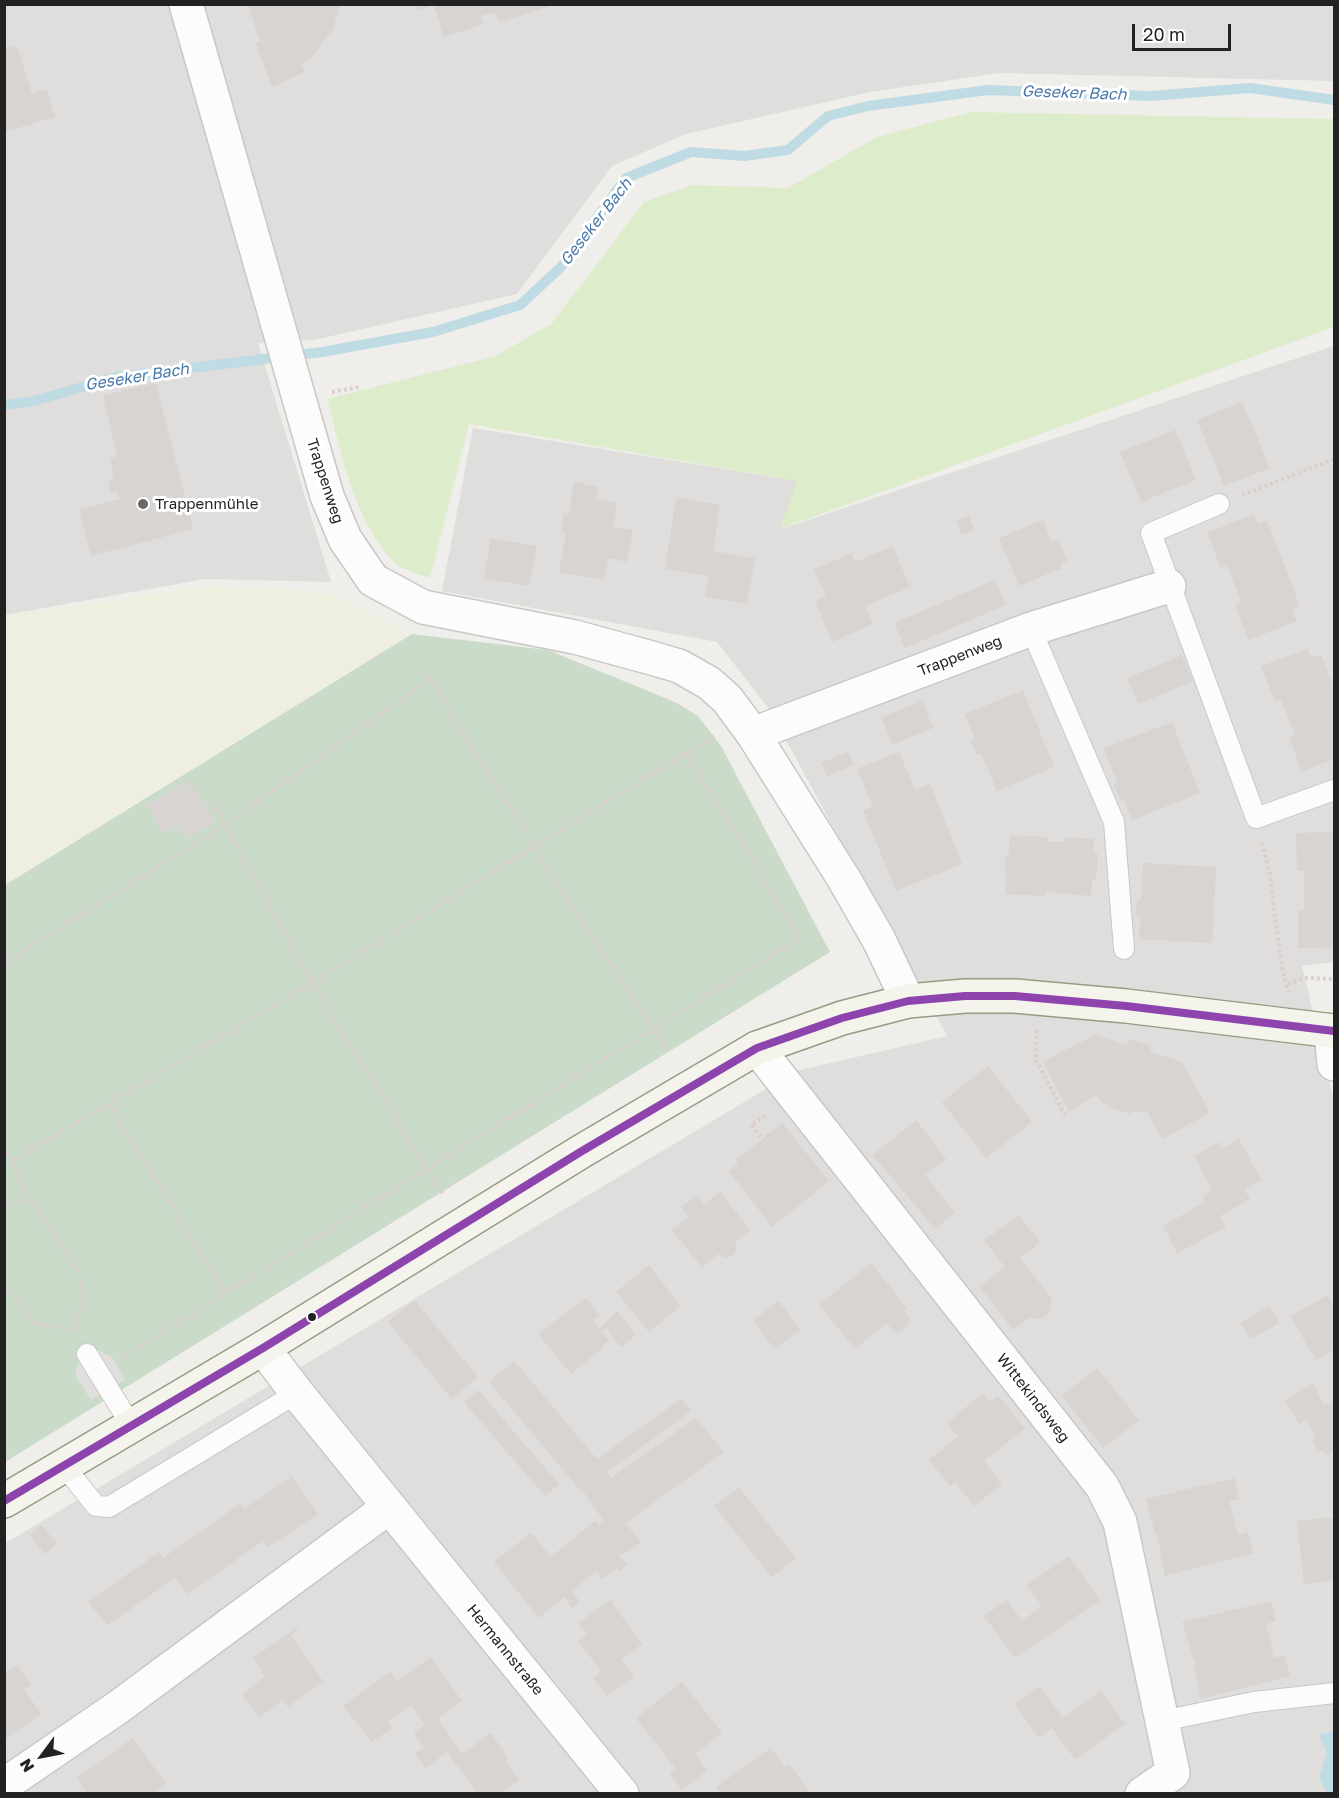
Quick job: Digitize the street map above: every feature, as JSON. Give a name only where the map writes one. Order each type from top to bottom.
[{"type":"main road","points":[[4,1501],[263,1348],[582,1151],[757,1048],[842,1018],[908,1001],[965,996],[1015,996],[1126,1006],[1333,1031]]},
{"type":"street","name":"Trappenweg","points":[[186,4],[327,496],[345,539],[373,580],[423,607],[575,637],[679,666],[709,683],[727,699],[753,734],[862,910],[908,1001]]},
{"type":"street","name":"Trappenweg","points":[[753,734],[1031,629],[1169,586]]},
{"type":"street","points":[[1333,1031],[1335,1065]]},
{"type":"street","name":"Wittekindsweg","points":[[757,1048],[1102,1486],[1120,1522],[1173,1773],[1142,1794]]},
{"type":"street","name":"Hermannstraße","points":[[263,1348],[622,1794]]},
{"type":"street","points":[[14,1786],[389,1507]]},
{"type":"lane","points":[[1219,504],[1151,533],[1256,818],[1335,790]]},
{"type":"lane","points":[[1031,629],[1114,822],[1124,950]]},
{"type":"lane","points":[[87,1354],[131,1425]]},
{"type":"lane","points":[[64,1466],[96,1506],[109,1507],[297,1393]]},
{"type":"lane","points":[[1162,1721],[1254,1702],[1335,1693]]},
{"type":"path","points":[[324,394],[359,387]]},
{"type":"path","points":[[1219,504],[1335,459]]},
{"type":"path","points":[[4,963],[225,825],[430,679],[535,848],[667,1050]]},
{"type":"path","points":[[12,1161],[535,848],[714,736]]},
{"type":"path","points":[[118,1360],[800,938],[686,753]]},
{"type":"path","points":[[213,803],[312,983],[443,1194]]},
{"type":"path","points":[[1256,818],[1270,874],[1281,962],[1288,984],[1303,978],[1335,979]]},
{"type":"path","points":[[1036,1060],[1065,1115]]},
{"type":"path","points":[[109,1104],[226,1293]]},
{"type":"path","points":[[754,1128],[761,1137]]},
{"type":"path","points":[[4,1148],[27,1195],[63,1245],[79,1273],[84,1297],[72,1330],[34,1323],[4,1283]]},
{"type":"path","points":[[4,1208],[27,1195]]},
{"type":"shaded area","points":[[5,5],[1334,5],[1334,81],[999,73],[870,92],[686,134],[612,166],[517,294],[314,340],[258,343],[331,582],[205,579],[5,615]]},
{"type":"shaded area","points":[[1334,346],[1334,962],[1302,966],[1334,1101],[1334,1793],[5,1793],[4,1544],[796,1071],[947,1036],[769,709],[717,642],[442,591],[473,428],[798,481],[781,529]]},
{"type":"shaded area","points":[[99,1351],[112,1357],[125,1380],[91,1400],[75,1375],[78,1363]]},
{"type":"shaded area","points":[[1334,1584],[1334,1681],[1306,1684],[1295,1588]]},
{"type":"green space","points":[[971,112],[1334,119],[1334,327],[780,529],[797,481],[469,424],[430,578],[399,566],[381,547],[369,528],[351,486],[327,399],[496,356],[552,323],[644,202],[692,185],[788,188],[877,137]]},
{"type":"green space","points":[[208,586],[325,592],[410,634],[5,884],[5,616]]},
{"type":"green space","points":[[412,634],[548,650],[675,702],[698,716],[721,746],[830,952],[5,1462],[5,885]]},
{"type":"water","points":[[1334,1731],[1334,1793],[1327,1792],[1319,1778],[1327,1752],[1319,1735]]},
{"type":"building","points":[[248,4],[340,4],[333,29],[314,54],[301,65],[306,71],[272,87],[256,43],[260,42]]},
{"type":"building","points":[[416,4],[554,5],[499,22],[495,12],[481,16],[484,24],[444,37],[434,5],[418,10]]},
{"type":"building","points":[[17,46],[32,94],[47,89],[55,117],[4,132],[4,49]]},
{"type":"building","name":"Trappenmühle","points":[[156,383],[193,529],[91,556],[79,509],[120,499],[118,492],[111,493],[108,481],[114,479],[110,459],[117,456],[103,395]]},
{"type":"building","points":[[1242,402],[1270,468],[1224,486],[1197,420]]},
{"type":"building","points":[[1175,430],[1196,480],[1141,502],[1120,452]]},
{"type":"building","points":[[574,482],[598,487],[596,499],[617,503],[613,527],[633,530],[627,562],[608,558],[604,580],[559,572],[566,533],[561,532],[564,514],[569,515]]},
{"type":"building","points":[[676,498],[720,505],[713,551],[755,558],[747,604],[705,597],[709,576],[665,569]]},
{"type":"building","points":[[1254,514],[1258,524],[1267,521],[1300,606],[1292,610],[1297,621],[1248,640],[1235,605],[1241,602],[1227,565],[1221,568],[1207,533]]},
{"type":"building","points":[[969,516],[974,530],[961,534],[956,520]]},
{"type":"building","points":[[1043,520],[1051,542],[1058,540],[1067,561],[1060,564],[1062,568],[1019,586],[999,538]]},
{"type":"building","points":[[491,538],[537,546],[529,586],[484,578]]},
{"type":"building","points":[[893,546],[910,587],[865,606],[873,624],[832,642],[815,601],[826,596],[814,569],[851,554],[855,562]]},
{"type":"building","points":[[995,580],[1006,605],[905,648],[894,623]]},
{"type":"building","points":[[1308,649],[1311,658],[1321,654],[1334,688],[1334,759],[1302,771],[1289,737],[1295,734],[1281,699],[1275,702],[1261,666]]},
{"type":"building","points":[[1182,655],[1193,681],[1138,704],[1127,678]]},
{"type":"building","points":[[1023,690],[1054,767],[997,791],[981,753],[977,755],[971,741],[975,739],[965,714]]},
{"type":"building","points":[[922,701],[933,728],[892,745],[882,717]]},
{"type":"building","points":[[1172,722],[1200,793],[1132,820],[1123,798],[1120,800],[1114,785],[1117,783],[1104,748]]},
{"type":"building","points":[[848,752],[853,765],[827,776],[821,763]]},
{"type":"building","points":[[899,752],[915,790],[930,784],[962,864],[896,891],[863,810],[873,807],[857,769]]},
{"type":"building","points":[[189,780],[216,822],[186,839],[176,825],[163,833],[146,805]]},
{"type":"building","points":[[1334,832],[1334,947],[1298,948],[1298,910],[1304,910],[1304,871],[1297,871],[1296,833]]},
{"type":"building","points":[[1010,835],[1048,837],[1048,842],[1065,842],[1065,837],[1094,839],[1094,853],[1098,854],[1096,880],[1092,880],[1091,896],[1045,892],[1045,896],[1006,894],[1005,855],[1009,855]]},
{"type":"building","points":[[1143,863],[1216,867],[1212,943],[1139,939],[1140,917],[1136,916],[1137,900],[1141,900]]},
{"type":"building","points":[[1094,1035],[1127,1045],[1129,1039],[1151,1046],[1150,1052],[1182,1062],[1210,1113],[1162,1139],[1146,1110],[1140,1113],[1132,1111],[1131,1114],[1108,1107],[1109,1104],[1101,1102],[1097,1095],[1069,1111],[1043,1062]]},
{"type":"building","points":[[988,1066],[1032,1122],[986,1158],[942,1102]]},
{"type":"building","points":[[916,1120],[946,1159],[925,1175],[955,1213],[935,1229],[873,1155]]},
{"type":"building","points":[[782,1123],[829,1181],[772,1227],[729,1171],[739,1163],[736,1160]]},
{"type":"building","points":[[1239,1139],[1261,1180],[1244,1189],[1250,1199],[1220,1216],[1226,1227],[1177,1253],[1163,1226],[1205,1202],[1202,1197],[1213,1190],[1194,1156],[1219,1142],[1222,1149]]},
{"type":"building","points":[[720,1192],[750,1230],[735,1242],[737,1249],[733,1256],[725,1258],[718,1254],[702,1267],[672,1230],[689,1217],[681,1207],[697,1195],[704,1205]]},
{"type":"building","points":[[1019,1216],[1040,1242],[1020,1258],[1052,1299],[1050,1312],[1041,1319],[1029,1318],[1013,1330],[980,1287],[1005,1267],[984,1240]]},
{"type":"building","points":[[871,1263],[907,1308],[903,1310],[909,1318],[908,1325],[900,1332],[893,1331],[887,1323],[855,1349],[819,1305]]},
{"type":"building","points":[[649,1265],[680,1306],[649,1332],[616,1292]]},
{"type":"building","points":[[1328,1295],[1334,1306],[1334,1349],[1316,1360],[1290,1316]]},
{"type":"building","points":[[586,1298],[600,1315],[593,1320],[599,1329],[617,1311],[636,1335],[621,1347],[606,1328],[602,1332],[609,1341],[571,1374],[538,1334]]},
{"type":"building","points":[[414,1300],[478,1377],[452,1399],[388,1322]]},
{"type":"building","points":[[779,1301],[800,1330],[774,1349],[753,1320]]},
{"type":"building","points":[[1270,1306],[1279,1323],[1250,1339],[1240,1323]]},
{"type":"building","points":[[514,1361],[597,1459],[681,1399],[691,1411],[607,1472],[611,1478],[696,1418],[724,1452],[625,1523],[641,1542],[622,1555],[618,1554],[627,1565],[619,1571],[616,1568],[602,1579],[596,1571],[572,1591],[580,1602],[572,1608],[564,1597],[539,1618],[494,1562],[531,1533],[551,1557],[595,1521],[599,1525],[604,1521],[581,1488],[580,1490],[489,1382]]},
{"type":"building","points":[[1097,1368],[1139,1420],[1103,1448],[1062,1396]]},
{"type":"building","points":[[1313,1384],[1325,1406],[1334,1400],[1334,1451],[1327,1456],[1325,1452],[1318,1450],[1313,1442],[1315,1435],[1306,1420],[1299,1424],[1285,1400]]},
{"type":"building","points":[[478,1390],[559,1484],[545,1496],[464,1402]]},
{"type":"building","points":[[983,1393],[990,1402],[997,1396],[1025,1428],[984,1461],[1002,1484],[974,1506],[955,1482],[950,1486],[929,1460],[958,1437],[947,1423]]},
{"type":"building","points":[[291,1475],[318,1514],[268,1547],[263,1541],[188,1594],[175,1578],[108,1625],[88,1602],[159,1552],[163,1558],[240,1504],[244,1509],[290,1478]]},
{"type":"building","points":[[1235,1478],[1239,1499],[1229,1501],[1238,1535],[1248,1532],[1253,1553],[1165,1576],[1157,1533],[1155,1534],[1146,1499]]},
{"type":"building","points":[[739,1488],[796,1558],[772,1577],[714,1506]]},
{"type":"building","points":[[1334,1517],[1334,1580],[1304,1584],[1297,1521]]},
{"type":"building","points":[[41,1525],[57,1543],[45,1554],[29,1535]]},
{"type":"building","points":[[1069,1556],[1100,1600],[1015,1658],[984,1616],[1007,1600],[1022,1621],[1042,1606],[1027,1585]]},
{"type":"building","points":[[610,1600],[642,1644],[621,1659],[634,1677],[607,1696],[593,1678],[602,1671],[578,1642],[587,1635],[578,1623]]},
{"type":"building","points":[[1271,1601],[1276,1621],[1266,1624],[1274,1658],[1285,1655],[1290,1676],[1201,1699],[1193,1665],[1195,1664],[1182,1622]]},
{"type":"building","points":[[297,1628],[298,1630],[291,1635],[323,1681],[288,1707],[283,1700],[260,1717],[242,1695],[265,1676],[253,1658]]},
{"type":"building","points":[[431,1657],[462,1701],[438,1719],[462,1754],[491,1733],[508,1758],[505,1760],[519,1780],[500,1794],[478,1794],[447,1752],[426,1768],[415,1754],[424,1747],[414,1733],[425,1725],[411,1705],[388,1722],[392,1728],[372,1742],[343,1706],[390,1672],[397,1681]]},
{"type":"building","points":[[17,1665],[31,1685],[24,1689],[41,1714],[4,1740],[4,1673]]},
{"type":"building","points":[[682,1682],[722,1733],[695,1754],[707,1771],[682,1790],[670,1774],[676,1769],[636,1718]]},
{"type":"building","points":[[1040,1686],[1063,1718],[1101,1691],[1125,1724],[1075,1759],[1052,1728],[1039,1738],[1015,1704]]},
{"type":"building","points":[[133,1738],[166,1784],[153,1794],[87,1794],[77,1778]]},
{"type":"building","points":[[771,1748],[785,1768],[789,1764],[811,1794],[721,1794],[716,1787]]},
{"type":"waterway","name":"Geseker Bach","points":[[4,405],[34,401],[116,377],[322,352],[433,332],[520,305],[560,268],[626,178],[691,152],[744,156],[788,150],[828,116],[868,106],[988,90],[1151,96],[1250,88],[1334,100]]},
{"type":"transit line","points":[[4,1501],[263,1348],[582,1151],[757,1048],[842,1018],[908,1001],[965,996],[1015,996],[1126,1006],[1334,1031]]},
{"type":"place","name":"Trappenmühle","points":[[143,504]]}]
